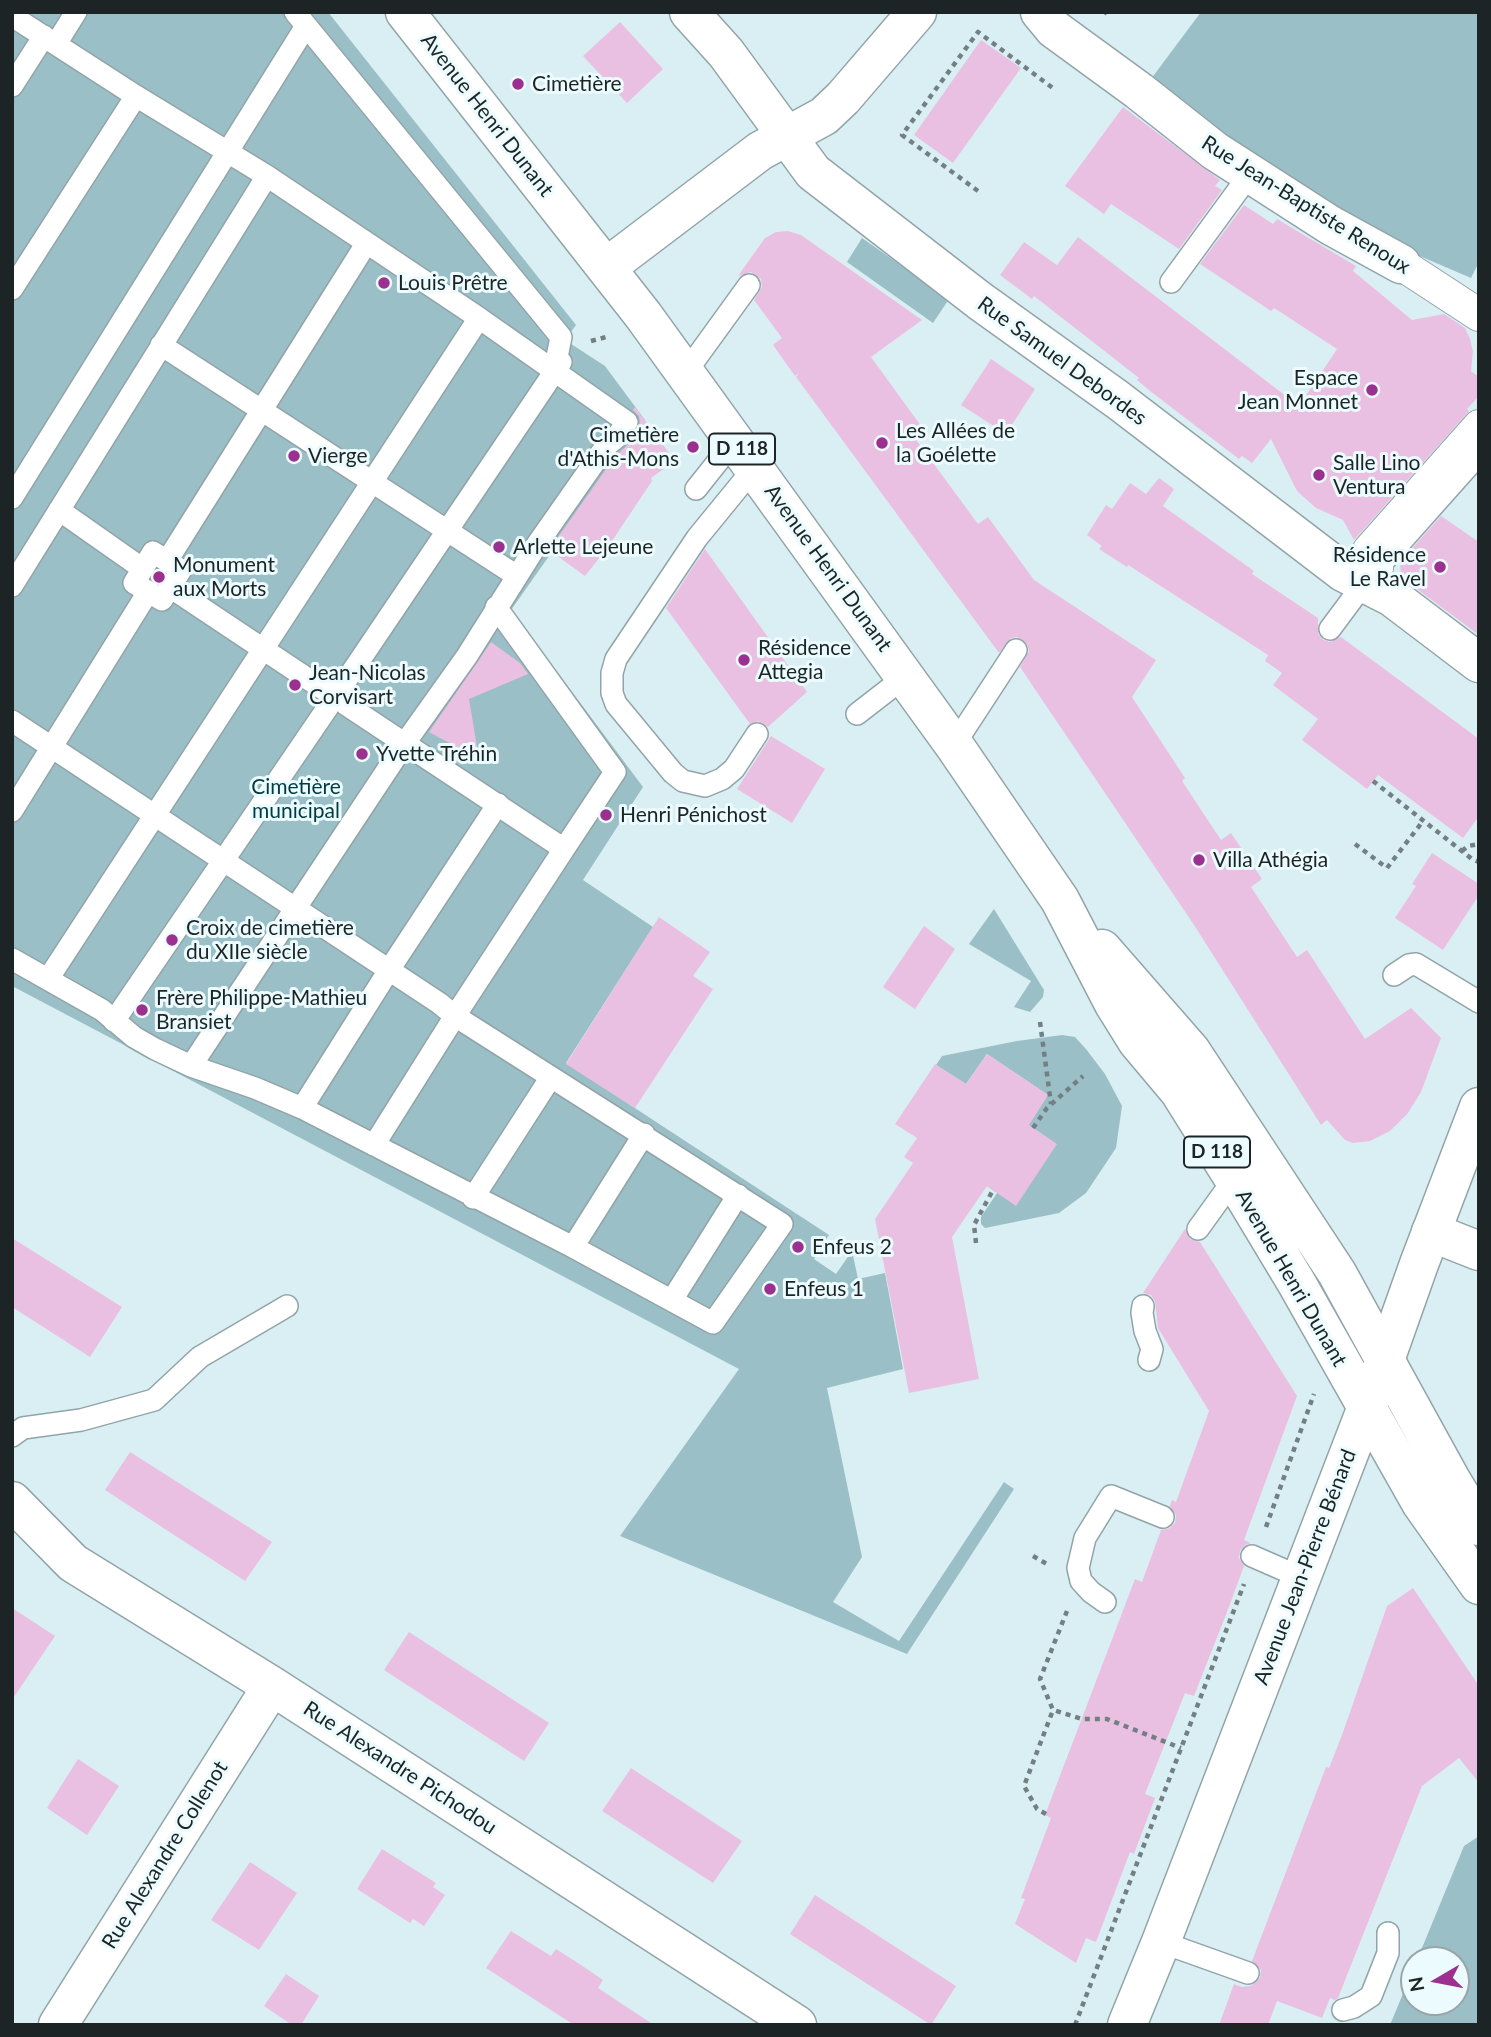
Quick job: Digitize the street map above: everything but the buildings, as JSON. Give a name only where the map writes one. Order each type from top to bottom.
[{"type":"street","name":"Avenue Henri Dunant","points":[[405,12],[686,372],[906,676],[1060,900],[1191,1051],[1337,1273],[1385,1360]]},
{"type":"street","name":"Rue Samuel Debordes","points":[[689,12],[726,53],[813,172],[980,301],[1118,400],[1343,572],[1371,575],[1392,597],[1479,663]]},
{"type":"street","points":[[607,268],[760,151],[824,116],[843,98],[917,12]]},
{"type":"street","name":"Rue Jean-Baptiste Renoux","points":[[1040,12],[1054,29],[1215,151],[1330,225],[1401,264],[1479,315]]},
{"type":"street","points":[[1371,575],[1368,550],[1479,426]]},
{"type":"street","name":"Avenue Henri Dunant","points":[[1060,900],[1114,1004],[1137,1041],[1179,1090],[1293,1278],[1366,1409]]},
{"type":"street","name":"Avenue Jean-Pierre Bénard","points":[[1127,2025],[1385,1360],[1479,1107]]},
{"type":"street","points":[[1431,1232],[1479,1251]]},
{"type":"street","name":"D 118","points":[[1385,1360],[1479,1526]]},
{"type":"street","name":"D 118","points":[[1366,1409],[1421,1503],[1479,1586]]},
{"type":"street","name":"Rue Alexandre Pichodou","points":[[12,1501],[74,1563],[272,1686],[797,2025]]},
{"type":"street","name":"Rue Alexandre Collenot","points":[[58,2025],[272,1686]]},
{"type":"lane","points":[[12,86],[76,12]]},
{"type":"lane","points":[[12,16],[267,176],[479,318],[627,422],[616,438],[606,446],[496,607],[467,656],[405,743],[191,1066]]},
{"type":"lane","points":[[12,498],[18,475],[226,151],[300,19],[561,337],[554,372]]},
{"type":"lane","points":[[12,289],[136,96]]},
{"type":"lane","points":[[1171,282],[1250,174]]},
{"type":"lane","points":[[12,586],[267,176]]},
{"type":"lane","points":[[167,561],[366,244]]},
{"type":"lane","points":[[686,372],[749,285]]},
{"type":"lane","points":[[48,979],[479,318]]},
{"type":"lane","points":[[161,345],[517,576]]},
{"type":"lane","points":[[114,1021],[574,346]]},
{"type":"lane","points":[[696,489],[745,454]]},
{"type":"lane","points":[[745,454],[697,538],[616,659],[612,673],[612,693],[617,704],[673,773],[693,785],[705,786],[722,779],[734,769],[757,734]]},
{"type":"lane","points":[[1330,629],[1371,575],[1471,463],[1479,461]]},
{"type":"lane","points":[[59,510],[143,569]]},
{"type":"lane","points":[[153,552],[167,561],[181,570],[162,600],[134,583],[153,552]]},
{"type":"lane","points":[[170,587],[564,849]]},
{"type":"lane","points":[[12,811],[148,592]]},
{"type":"lane","points":[[374,1145],[615,772],[496,607]]},
{"type":"lane","points":[[954,745],[1016,650]]},
{"type":"lane","points":[[857,713],[906,676]]},
{"type":"lane","points":[[12,721],[296,907],[455,1016],[782,1224],[713,1323],[573,1247],[302,1108],[191,1066],[155,1049],[102,1010],[12,959]]},
{"type":"lane","points":[[302,1108],[498,804]]},
{"type":"lane","points":[[1394,975],[1409,965],[1416,964],[1479,1002]]},
{"type":"lane","points":[[473,1198],[551,1077]]},
{"type":"lane","points":[[573,1247],[644,1135]]},
{"type":"lane","points":[[1198,1229],[1234,1179]]},
{"type":"lane","points":[[672,1300],[738,1195]]},
{"type":"lane","points":[[12,1436],[23,1428],[81,1420],[154,1400],[200,1357],[287,1306]]},
{"type":"lane","points":[[1143,1306],[1145,1331],[1152,1349],[1149,1360]]},
{"type":"lane","points":[[1105,1602],[1081,1581],[1078,1568],[1085,1538],[1111,1496],[1163,1517]]},
{"type":"lane","points":[[1253,1556],[1300,1577]]},
{"type":"lane","points":[[1343,2010],[1354,2007],[1371,1996],[1388,1953],[1388,1933]]},
{"type":"lane","points":[[1161,1942],[1248,1973]]},
{"type":"path","points":[[978,191],[902,135],[978,32],[1054,89]]},
{"type":"path","points":[[574,346],[620,334]]},
{"type":"path","points":[[1373,781],[1479,862]]},
{"type":"path","points":[[1355,844],[1387,868],[1423,821]]},
{"type":"path","points":[[1462,851],[1468,846],[1479,844]]},
{"type":"path","points":[[1040,1022],[1051,1104]]},
{"type":"path","points":[[1033,1128],[1051,1104],[1083,1076]]},
{"type":"path","points":[[976,1243],[974,1225],[993,1190]]},
{"type":"path","points":[[1075,2025],[1297,1447],[1316,1387]]},
{"type":"path","points":[[1033,1556],[1050,1566]]},
{"type":"path","points":[[1046,1814],[1037,1809],[1024,1786],[1053,1710],[1040,1679],[1069,1606]]},
{"type":"path","points":[[1053,1710],[1082,1719],[1107,1719],[1181,1748]]},
{"type":"green space","name":"Cimetière municipal","points":[[12,12],[328,12],[576,325],[565,340],[605,366],[645,420],[511,610],[643,787],[583,880],[653,927],[566,1063],[829,1235],[814,1259],[836,1274],[852,1251],[858,1279],[885,1273],[903,1369],[827,1388],[862,1557],[833,1602],[899,1641],[1004,1482],[1014,1489],[907,1654],[620,1536],[739,1369],[12,986]]},
{"type":"green space","points":[[1201,12],[1479,12],[1479,262],[1471,278],[1408,251],[1223,141],[1151,79]]},
{"type":"green space","points":[[862,238],[949,299],[933,323],[847,262]]},
{"type":"green space","points":[[994,909],[1044,990],[1043,997],[1030,1012],[1014,1007],[1031,981],[969,944]]},
{"type":"green space","points":[[1062,1035],[1075,1037],[1086,1049],[1105,1074],[1122,1106],[1116,1148],[1086,1193],[1059,1213],[985,1228],[981,1224],[981,1217],[997,1193],[987,1186],[1048,1095],[987,1054],[966,1084],[936,1065],[942,1056]]},
{"type":"green space","points":[[1479,1836],[1479,2025],[1390,2025],[1400,2001],[1400,2016],[1470,2016],[1470,1946],[1423,1946],[1464,1846]]},
{"type":"place","name":"Cimetière","points":[[518,84]]},
{"type":"place","name":"Louis Prêtre","points":[[384,283]]},
{"type":"place","name":"Espace Jean Monnet","points":[[1372,390]]},
{"type":"place","name":"Les Allées de la Goélette","points":[[882,443]]},
{"type":"place","name":"Cimetière d'Athis-Mons","points":[[693,447]]},
{"type":"place","name":"Vierge","points":[[294,456]]},
{"type":"place","name":"Salle Lino Ventura","points":[[1319,475]]},
{"type":"place","name":"Arlette Lejeune","points":[[499,547]]},
{"type":"place","name":"Résidence Le Ravel","points":[[1440,567]]},
{"type":"place","name":"Monument aux Morts","points":[[159,577]]},
{"type":"place","name":"Résidence Attegia","points":[[744,660]]},
{"type":"place","name":"Jean-Nicolas Corvisart","points":[[295,685]]},
{"type":"place","name":"Yvette Tréhin","points":[[362,754]]},
{"type":"place","name":"Henri Pénichost","points":[[606,815]]},
{"type":"place","name":"Villa Athégia","points":[[1199,860]]},
{"type":"place","name":"Croix de cimetière du XIIe siècle","points":[[172,940]]},
{"type":"place","name":"Frère Philippe-Mathieu Bransiet","points":[[142,1010]]},
{"type":"place","name":"Enfeus 2","points":[[798,1247]]},
{"type":"place","name":"Enfeus 1","points":[[770,1289]]}]
